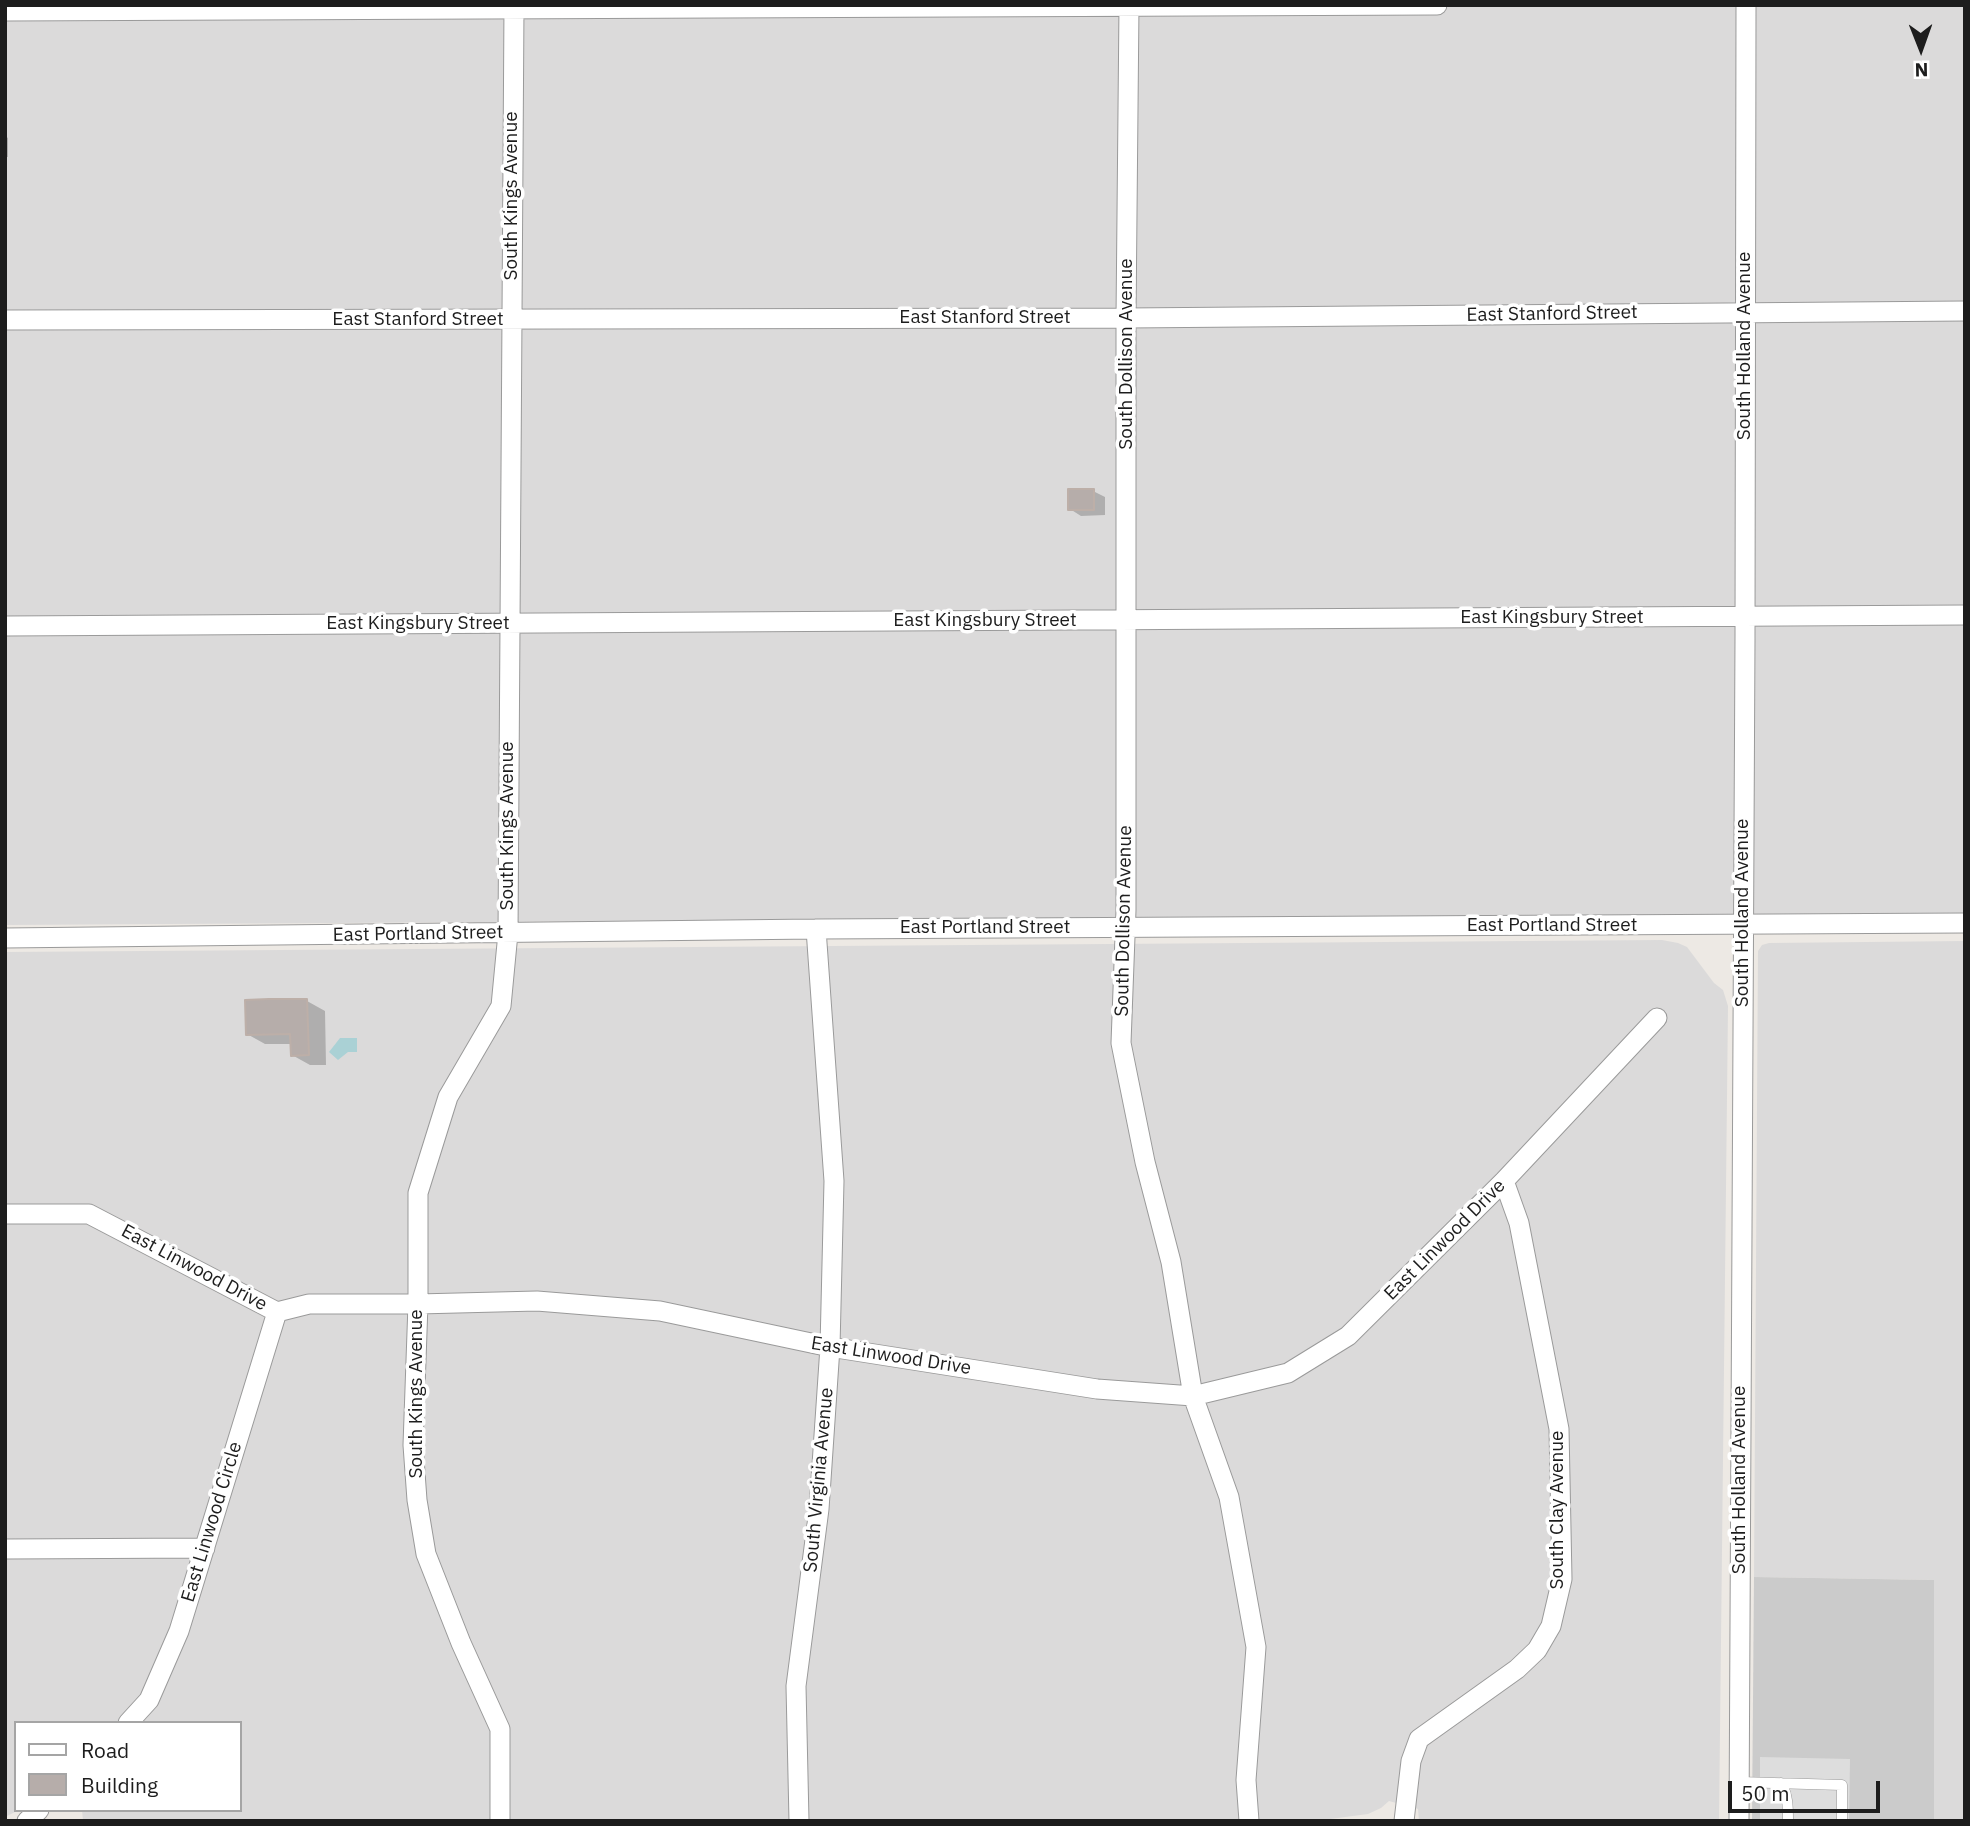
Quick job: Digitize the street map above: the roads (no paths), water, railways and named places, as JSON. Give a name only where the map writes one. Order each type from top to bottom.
[{"type":"street","points":[[5,11],[1437,5]]},
{"type":"street","name":"South Holland Avenue","points":[[1739,1821],[1746,5]]},
{"type":"street","name":"South Dollison Avenue","points":[[1129,6],[1126,928],[1121,1043],[1145,1162],[1171,1262],[1193,1396],[1229,1497],[1256,1647],[1246,1780],[1249,1821]]},
{"type":"street","name":"South Kings Avenue","points":[[500,1821],[500,1729],[461,1643],[426,1554],[417,1500],[413,1445],[418,1304],[418,1193],[447,1097],[501,1006],[508,933],[514,8]]},
{"type":"street","name":"East Stanford Street","points":[[5,320],[1126,318],[1965,311]]},
{"type":"street","name":"East Kingsbury Street","points":[[5,626],[1965,615]]},
{"type":"street","name":"East Portland Street","points":[[5,938],[816,929],[1965,923]]},
{"type":"street","name":"South Virginia Avenue","points":[[799,1821],[796,1686],[819,1508],[830,1347],[834,1181],[816,929]]},
{"type":"street","name":"East Linwood Drive","points":[[5,1214],[89,1214],[277,1312],[309,1304],[537,1301],[660,1311],[830,1347],[1097,1389],[1193,1396],[1287,1373],[1348,1336],[1504,1181],[1657,1018]]},
{"type":"street","name":"South Clay Avenue","points":[[1399,1820],[1411,1761],[1419,1739],[1517,1669],[1537,1650],[1551,1626],[1562,1579],[1559,1429],[1519,1223],[1504,1181]]},
{"type":"street","name":"East Linwood Circle","points":[[130,1721],[149,1700],[179,1631],[277,1312]]},
{"type":"street","points":[[5,1549],[205,1548]]},
{"type":"lane","points":[[1739,1782],[1842,1785],[1842,1821]]},
{"type":"lane","points":[[1781,1783],[1786,1790],[1788,1821]]},
{"type":"water","points":[[340,1038],[357,1038],[357,1052],[348,1052],[338,1060],[329,1052]]}]
